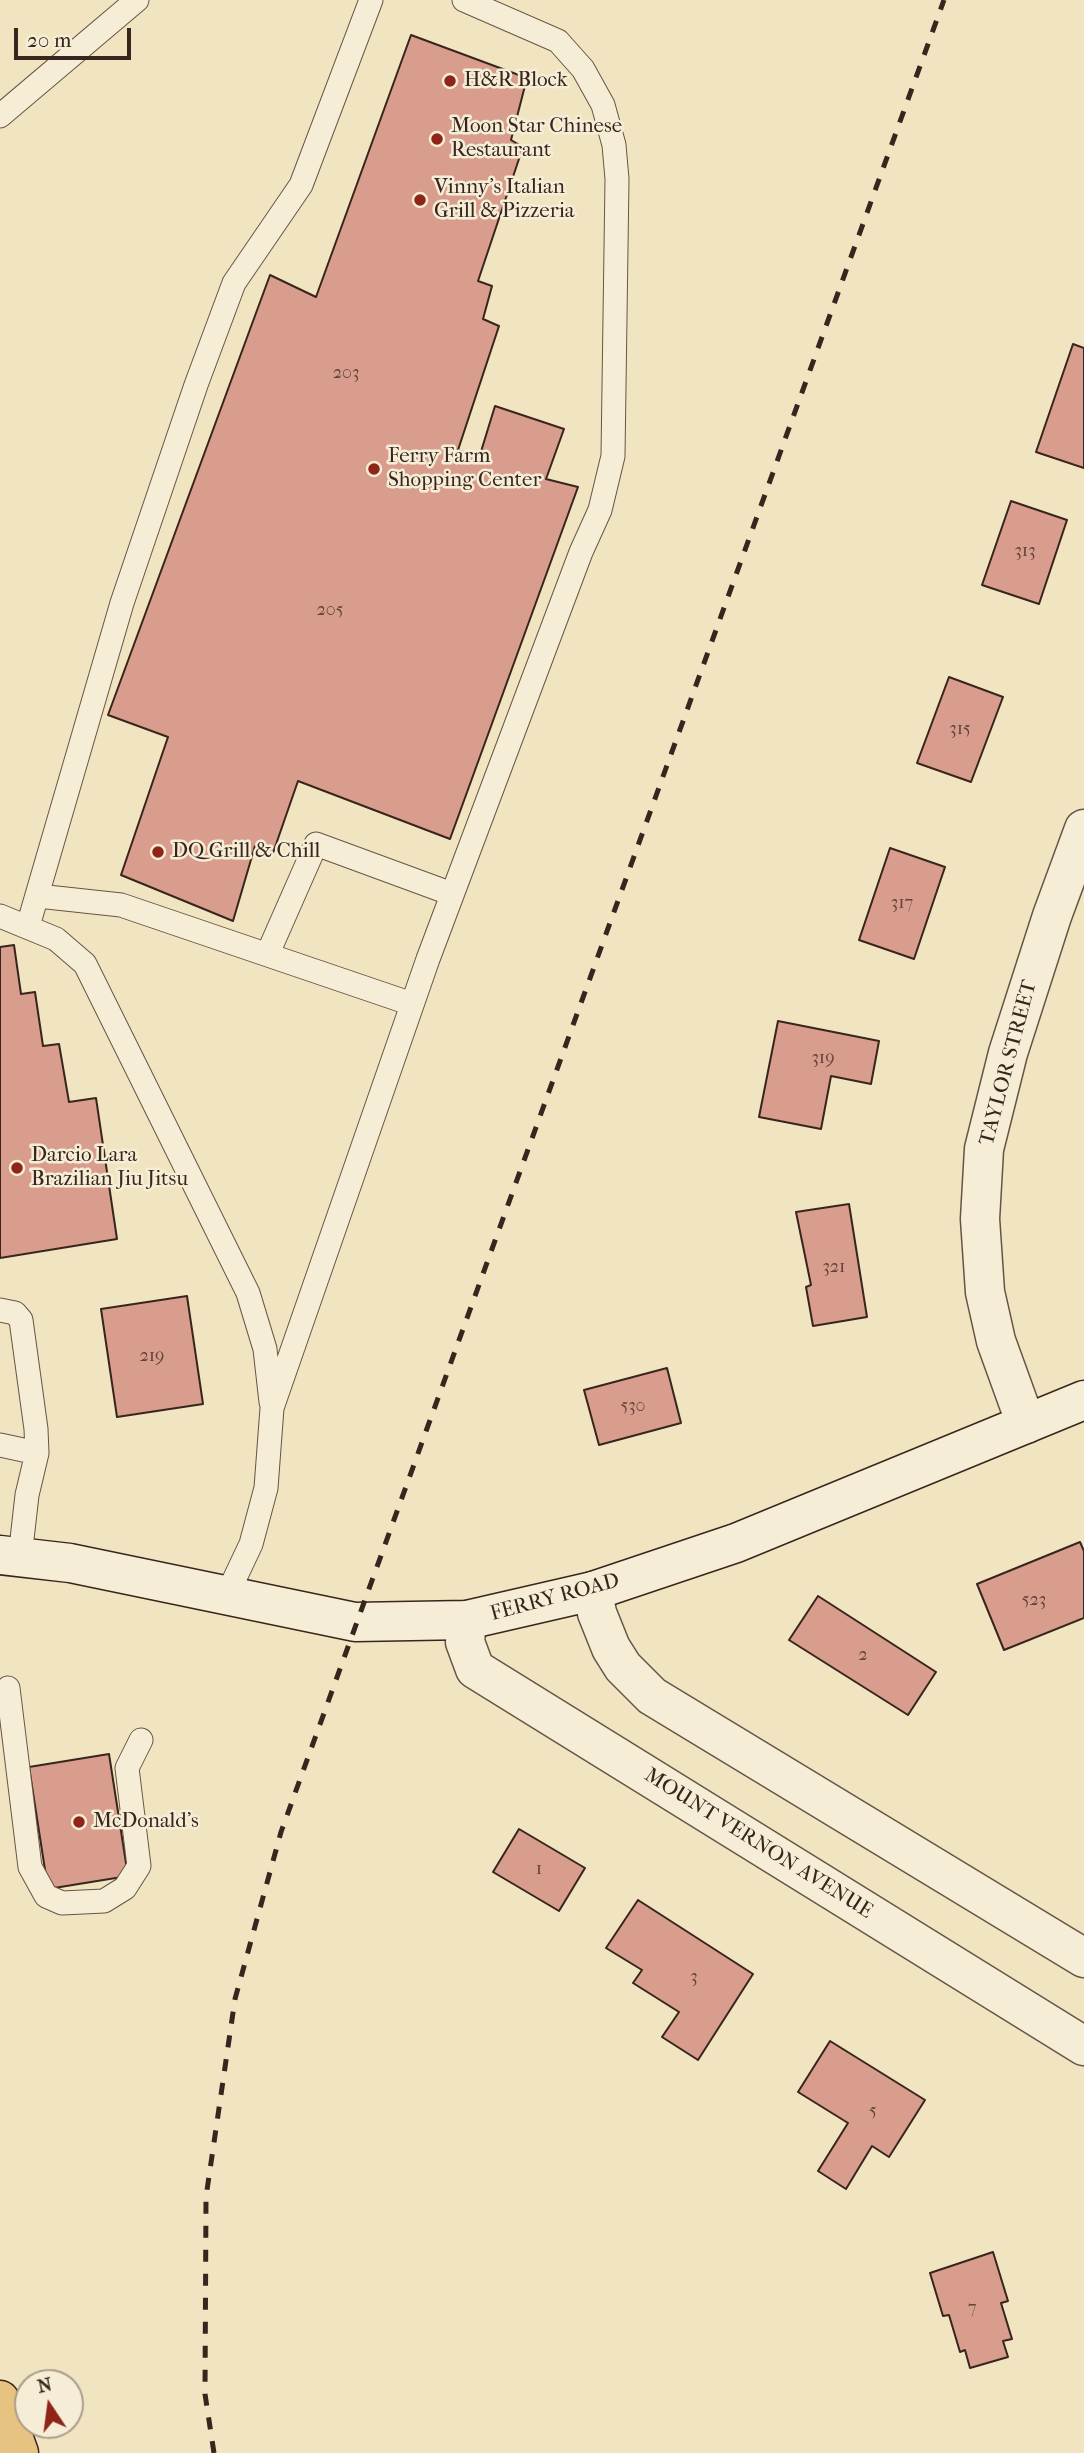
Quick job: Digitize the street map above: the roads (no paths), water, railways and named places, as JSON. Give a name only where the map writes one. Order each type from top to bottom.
[{"type":"main road","points":[[0,2400],[19,2453]]},
{"type":"street","name":"TAYLOR STREET","points":[[1026,1424],[996,1341],[985,1292],[980,1219],[984,1149],[1012,1040],[1052,916],[1084,829]]},
{"type":"street","name":"FERRY ROAD","points":[[10,1556],[71,1563],[355,1622],[467,1620],[593,1591],[736,1543],[1084,1400]]},
{"type":"street","points":[[593,1591],[597,1613],[611,1648],[623,1667],[652,1696],[1084,1958]]},
{"type":"street","name":"MOUNT VERNON AVENUE","points":[[467,1620],[465,1642],[475,1669],[1084,2046]]},
{"type":"lane","points":[[0,116],[137,0]]},
{"type":"lane","points":[[28,926],[122,603],[196,385],[234,284],[301,185],[371,0]]},
{"type":"lane","points":[[272,1408],[452,894],[581,552],[600,510],[613,456],[617,193],[614,145],[603,105],[583,69],[558,41],[464,0]]},
{"type":"lane","points":[[268,953],[316,844],[452,894]]},
{"type":"lane","points":[[38,896],[121,905],[412,1004]]},
{"type":"lane","points":[[0,916],[56,939],[85,964],[248,1293],[265,1349],[272,1408],[266,1488],[251,1544],[226,1597]]},
{"type":"lane","points":[[0,1310],[15,1313],[21,1320],[37,1453],[10,1556]]},
{"type":"lane","points":[[0,1446],[37,1453]]},
{"type":"lane","points":[[8,1688],[30,1867],[46,1896],[62,1903],[104,1900],[125,1888],[139,1866],[127,1768],[141,1740]]},
{"type":"railway","points":[[214,2453],[205,2394],[206,2197],[235,1999],[281,1832],[944,0]]},
{"type":"place","name":"H&R Block","points":[[450,81]]},
{"type":"place","name":"Moon Star Chinese Restaurant","points":[[437,139]]},
{"type":"place","name":"Vinny's Italian Grill & Pizzeria","points":[[420,200]]},
{"type":"place","name":"Ferry Farm Shopping Center","points":[[374,469]]},
{"type":"place","name":"DQ Grill & Chill","points":[[158,852]]},
{"type":"place","name":"Darcio Lara Brazilian Jiu Jitsu","points":[[17,1168]]},
{"type":"place","name":"McDonald's","points":[[79,1822]]}]
